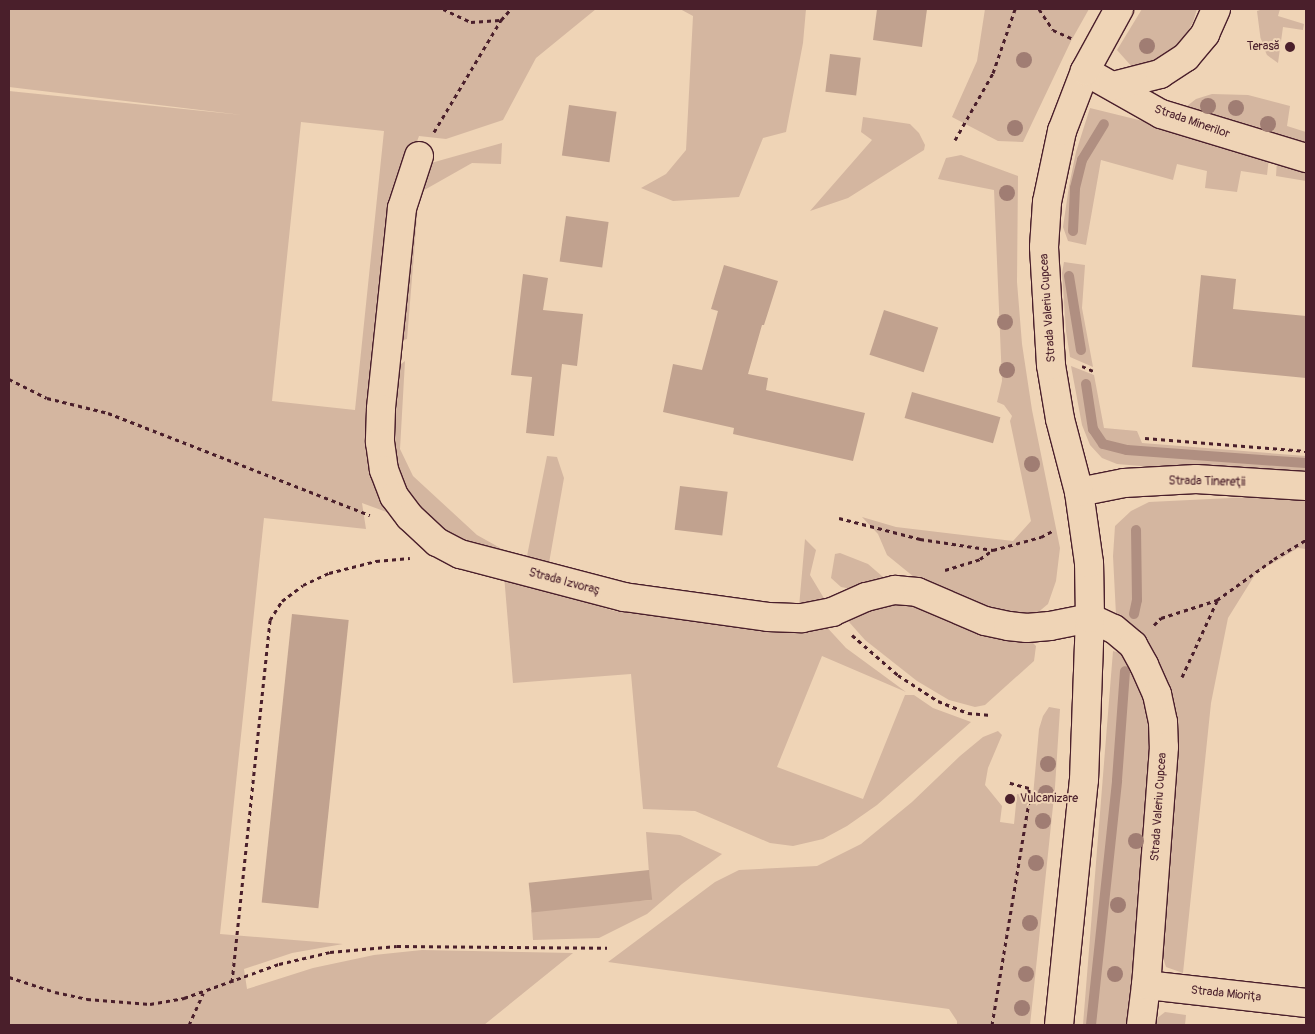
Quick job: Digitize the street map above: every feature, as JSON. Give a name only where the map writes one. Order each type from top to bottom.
[{"type":"street","name":"Strada Valeriu Cupcea","points":[[1059,1025],[1084,780],[1090,618],[1089,562],[1080,502],[1060,419],[1051,365],[1044,247],[1047,202],[1062,131],[1090,60],[1119,9]]},
{"type":"street","points":[[1114,86],[1160,74],[1186,57],[1206,34],[1216,9]]},
{"type":"street","name":"Strada Minerilor","points":[[1090,60],[1114,86],[1161,114],[1306,158]]},
{"type":"street","name":"Strada Izvoraş","points":[[419,156],[402,208],[381,409],[380,442],[384,470],[394,496],[410,517],[437,542],[460,554],[624,597],[768,616],[802,618],[832,612],[866,596],[894,590],[917,592],[986,621],[1008,626],[1027,628],[1050,626],[1090,618]]},
{"type":"street","name":"Strada Tinereţii","points":[[1080,502],[1124,483],[1196,479],[1306,486]]},
{"type":"street","name":"Strada Valeriu Cupcea","points":[[1090,618],[1114,628],[1133,645],[1157,694],[1163,722],[1164,747],[1146,985],[1141,1025]]},
{"type":"street","name":"Strada Mioriţa","points":[[1146,985],[1306,1003]]},
{"type":"path","points":[[443,9],[470,22],[501,20]]},
{"type":"path","points":[[419,156],[501,20],[511,9]]},
{"type":"path","points":[[955,140],[993,73],[1015,9]]},
{"type":"path","points":[[1039,9],[1053,30],[1090,60]]},
{"type":"path","points":[[9,380],[47,398],[108,413],[378,518]]},
{"type":"path","points":[[1145,438],[1306,451]]},
{"type":"path","points":[[943,570],[980,559],[994,550],[1041,537],[1080,502]]},
{"type":"path","points":[[839,518],[920,539],[994,550]]},
{"type":"path","points":[[1133,645],[1161,618],[1217,600],[1306,540]]},
{"type":"path","points":[[232,982],[270,620],[282,601],[303,585],[329,573],[376,561],[414,558]]},
{"type":"path","points":[[1181,680],[1217,600]]},
{"type":"path","points":[[832,612],[855,639],[898,675],[938,701],[968,713],[991,715]]},
{"type":"path","points":[[992,1025],[1029,801],[1029,788],[1010,783]]},
{"type":"path","points":[[9,977],[55,992],[87,999],[150,1004],[184,998],[279,964],[330,952],[397,946],[607,948]]},
{"type":"path","points":[[189,1025],[203,992]]},
{"type":"shaded area","points":[[9,9],[596,9],[536,58],[503,120],[446,139],[419,136],[392,211],[392,514],[362,503],[366,529],[264,518],[220,934],[343,944],[292,953],[244,969],[247,989],[313,968],[374,955],[422,950],[573,953],[484,1025],[9,1025],[9,91],[242,115],[9,87]],"holes":[[[301,122],[384,131],[355,410],[272,401]]]},
{"type":"shaded area","points":[[680,9],[806,9],[803,43],[786,132],[763,138],[739,197],[673,201],[641,188],[666,174],[686,150],[693,16]]},
{"type":"shaded area","points":[[985,9],[1089,9],[1071,41],[1023,142],[998,141],[952,117],[977,61]]},
{"type":"shaded area","points":[[1142,9],[1197,9],[1193,22],[1182,41],[1161,60],[1133,68],[1117,50]]},
{"type":"shaded area","points":[[1280,9],[1278,16],[1304,24],[1303,30],[1283,27],[1278,63],[1267,55],[1261,42],[1257,11]]},
{"type":"shaded area","points":[[1212,94],[1248,95],[1290,106],[1287,126],[1306,132],[1306,148],[1187,106],[1196,99]]},
{"type":"shaded area","points":[[1090,108],[1151,123],[1269,157],[1267,175],[1241,171],[1237,192],[1205,188],[1207,171],[1177,164],[1173,180],[1101,160],[1086,245],[1068,241],[1063,227],[1069,186],[1076,152]]},
{"type":"shaded area","points":[[863,117],[910,124],[919,133],[925,145],[924,150],[848,198],[810,211],[872,140],[861,132]]},
{"type":"shaded area","points":[[502,143],[501,164],[472,163],[419,193],[407,339],[392,343],[407,212],[431,163]]},
{"type":"shaded area","points":[[961,155],[1018,176],[1017,282],[1022,344],[1032,410],[1060,548],[1056,581],[1048,604],[1030,619],[1008,617],[925,586],[887,555],[878,534],[862,517],[896,527],[1013,541],[1031,521],[1010,421],[1012,416],[1004,405],[997,402],[1002,381],[994,190],[938,179],[946,158]]},
{"type":"shaded area","points":[[1277,159],[1306,168],[1306,181],[1276,176]]},
{"type":"shaded area","points":[[1064,262],[1085,265],[1082,308],[1093,367],[1070,357],[1066,331],[1062,273]]},
{"type":"shaded area","points":[[405,361],[400,449],[413,476],[477,535],[502,549],[527,556],[547,456],[557,457],[564,478],[549,563],[462,541],[411,507],[396,479],[387,404],[396,368]]},
{"type":"shaded area","points":[[1071,366],[1094,375],[1104,428],[1137,431],[1142,443],[1306,456],[1306,480],[1117,464],[1102,458],[1090,445],[1082,425]]},
{"type":"shaded area","points":[[1251,497],[1306,500],[1306,549],[1298,548],[1256,573],[1228,618],[1211,703],[1183,973],[1166,967],[1157,940],[1173,721],[1116,615],[1113,556],[1115,526],[1131,511],[1149,502]]},
{"type":"shaded area","points":[[805,539],[816,550],[810,575],[825,600],[799,607]]},
{"type":"shaded area","points":[[840,553],[868,564],[890,583],[852,589],[841,587],[831,578],[835,554]]},
{"type":"shaded area","points":[[504,575],[614,611],[798,633],[823,623],[846,648],[906,692],[822,656],[777,767],[863,799],[905,695],[914,695],[933,708],[971,722],[877,805],[847,826],[823,839],[793,846],[770,843],[695,811],[643,809],[631,674],[513,683]]},
{"type":"shaded area","points":[[890,597],[1031,641],[1036,646],[1034,661],[985,705],[975,707],[949,700],[917,681],[865,640],[849,622],[853,611]]},
{"type":"shaded area","points":[[1113,651],[1120,653],[1141,679],[1157,737],[1130,1025],[1083,1025]]},
{"type":"shaded area","points":[[1049,707],[1060,709],[1055,787],[1030,1025],[957,1025],[957,1021],[949,1009],[608,962],[715,882],[739,870],[817,866],[861,844],[912,802],[960,756],[983,737],[998,731],[1002,735],[988,768],[985,785],[1002,806],[1000,822],[1014,824],[1017,794],[1033,796],[1039,729],[1043,716]]},
{"type":"shaded area","points":[[646,832],[680,835],[722,854],[682,884],[647,914],[599,938],[533,940],[531,910],[651,900]]},
{"type":"shaded area","points":[[1165,1012],[1186,1015],[1185,1025],[1150,1025]]},
{"type":"building","points":[[877,9],[927,9],[922,47],[873,40]]},
{"type":"building","points":[[830,54],[861,58],[856,95],[825,92]]},
{"type":"building","points":[[569,105],[617,112],[609,162],[562,156]]},
{"type":"building","points":[[566,216],[609,222],[602,268],[560,262]]},
{"type":"building","points":[[724,265],[778,281],[764,325],[762,325],[748,374],[768,378],[766,390],[865,413],[853,461],[733,434],[734,428],[663,412],[673,364],[702,370],[718,311],[711,309]]},
{"type":"building","points":[[523,274],[548,278],[543,310],[583,314],[577,366],[562,364],[554,436],[526,433],[532,377],[511,375]]},
{"type":"building","points":[[1201,275],[1236,279],[1233,309],[1306,316],[1306,378],[1192,367]]},
{"type":"building","points":[[884,310],[938,328],[924,372],[869,355]]},
{"type":"building","points":[[912,392],[1000,417],[993,443],[905,418]]},
{"type":"building","points":[[680,486],[728,492],[722,536],[675,530]]},
{"type":"building","points":[[292,614],[349,620],[318,908],[262,902]]},
{"type":"building","points":[[649,870],[652,900],[532,912],[529,883]]},
{"type":"waterway","points":[[1073,231],[1075,188],[1082,160],[1104,124]]},
{"type":"waterway","points":[[1069,276],[1081,350]]},
{"type":"waterway","points":[[1086,384],[1093,429],[1103,444],[1127,450],[1306,463]]},
{"type":"waterway","points":[[1134,614],[1137,600],[1136,530]]},
{"type":"waterway","points":[[1091,1025],[1117,780],[1125,671]]},
{"type":"place","name":"Terasă","points":[[1290,47]]},
{"type":"place","name":"Vulcanizare","points":[[1010,799]]}]
